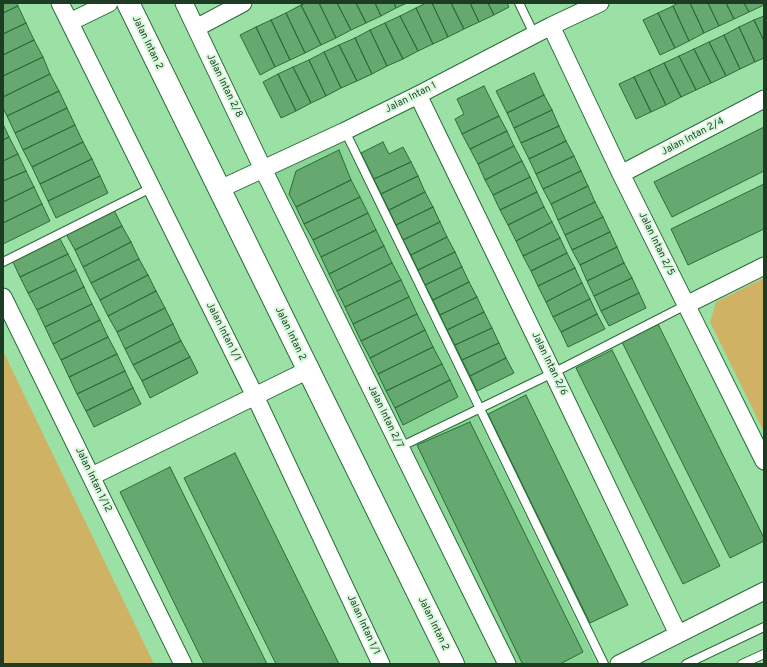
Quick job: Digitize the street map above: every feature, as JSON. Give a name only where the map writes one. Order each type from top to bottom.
[{"type":"street","name":"Jalan Intan 1/1","points":[[60,3],[256,396],[381,664]]},
{"type":"street","points":[[70,22],[109,3]]},
{"type":"street","name":"Jalan Intan 2","points":[[128,3],[453,664]]},
{"type":"street","name":"Jalan Intan 2/8","points":[[184,3],[263,169]]},
{"type":"street","points":[[196,28],[243,3]]},
{"type":"street","name":"Jalan Intan 1","points":[[220,189],[345,131],[418,95],[534,34],[600,3]]},
{"type":"street","name":"Jalan Intan 2/5","points":[[551,26],[621,174],[764,461]]},
{"type":"street","name":"Jalan Intan 2/6","points":[[418,95],[678,634]]},
{"type":"street","name":"Jalan Intan 2/4","points":[[621,174],[764,99]]},
{"type":"street","name":"Jalan Intan 2/7","points":[[263,169],[507,664]]},
{"type":"street","points":[[686,305],[764,266]]},
{"type":"street","name":"Jalan Intan 1/12","points":[[3,297],[183,664]]},
{"type":"street","points":[[92,476],[308,370]]},
{"type":"street","points":[[619,664],[764,591]]},
{"type":"lane","points":[[519,3],[534,34]]},
{"type":"lane","points":[[345,131],[604,664]]},
{"type":"lane","points":[[3,262],[151,188]]},
{"type":"lane","points":[[400,447],[553,373],[686,305]]},
{"type":"lane","points":[[686,664],[764,627]]},
{"type":"lane","points":[[742,664],[764,654]]},
{"type":"shaded area","points":[[343,139],[597,664],[516,664],[274,172]]},
{"type":"shaded area","points":[[764,278],[764,432],[710,322],[716,302]]},
{"type":"shaded area","points":[[3,351],[154,664],[3,664]]},
{"type":"building","points":[[3,3],[16,3],[18,6],[3,13]]},
{"type":"building","points":[[306,3],[319,3],[336,38],[321,45],[301,5]]},
{"type":"building","points":[[319,3],[337,3],[351,30],[336,38]]},
{"type":"building","points":[[337,3],[356,3],[366,23],[351,30]]},
{"type":"building","points":[[356,3],[375,3],[381,16],[366,23]]},
{"type":"building","points":[[375,3],[394,3],[396,8],[381,16]]},
{"type":"building","points":[[394,3],[407,3],[396,8]]},
{"type":"building","points":[[426,3],[432,3],[448,37],[433,44],[416,8]]},
{"type":"building","points":[[432,3],[451,3],[464,29],[448,37]]},
{"type":"building","points":[[451,3],[470,3],[479,22],[464,29]]},
{"type":"building","points":[[470,3],[488,3],[494,15],[479,22]]},
{"type":"building","points":[[488,3],[507,3],[509,7],[494,15]]},
{"type":"building","points":[[678,3],[690,3],[704,33],[689,41],[673,6]]},
{"type":"building","points":[[690,3],[708,3],[719,26],[704,33]]},
{"type":"building","points":[[708,3],[726,3],[734,19],[719,26]]},
{"type":"building","points":[[726,3],[744,3],[749,12],[734,19]]},
{"type":"building","points":[[744,3],[763,3],[764,5],[749,12]]},
{"type":"building","points":[[301,5],[321,45],[305,53],[286,13]]},
{"type":"building","points":[[18,6],[26,23],[3,34],[3,13]]},
{"type":"building","points":[[673,6],[689,41],[675,48],[658,13]]},
{"type":"building","points":[[416,8],[433,44],[418,51],[400,16]]},
{"type":"building","points":[[286,13],[305,53],[290,60],[271,20]]},
{"type":"building","points":[[658,13],[675,48],[660,55],[643,20]]},
{"type":"building","points":[[400,16],[418,51],[403,59],[385,23]]},
{"type":"building","points":[[764,16],[764,41],[754,20]]},
{"type":"building","points":[[271,20],[290,60],[275,67],[256,27]]},
{"type":"building","points":[[754,20],[764,41],[764,58],[755,62],[739,27]]},
{"type":"building","points":[[26,23],[34,40],[3,55],[3,34]]},
{"type":"building","points":[[385,23],[403,59],[387,66],[370,30]]},
{"type":"building","points":[[256,27],[275,67],[260,75],[240,35]]},
{"type":"building","points":[[739,27],[755,62],[740,69],[724,35]]},
{"type":"building","points":[[370,30],[387,66],[372,74],[355,38]]},
{"type":"building","points":[[724,35],[740,69],[726,76],[709,42]]},
{"type":"building","points":[[355,38],[372,74],[357,81],[339,45]]},
{"type":"building","points":[[34,40],[43,57],[3,76],[3,55]]},
{"type":"building","points":[[709,42],[726,76],[711,83],[694,49]]},
{"type":"building","points":[[339,45],[357,81],[341,88],[324,52]]},
{"type":"building","points":[[694,49],[711,83],[696,90],[679,56]]},
{"type":"building","points":[[324,52],[341,88],[326,96],[309,60]]},
{"type":"building","points":[[679,56],[696,90],[681,97],[664,63]]},
{"type":"building","points":[[43,57],[50,74],[3,97],[3,76]]},
{"type":"building","points":[[309,60],[326,96],[311,103],[293,67]]},
{"type":"building","points":[[664,63],[681,97],[666,105],[649,70]]},
{"type":"building","points":[[293,67],[311,103],[296,111],[278,74]]},
{"type":"building","points":[[649,70],[666,105],[651,112],[634,77]]},
{"type":"building","points":[[534,73],[544,95],[507,113],[496,91]]},
{"type":"building","points":[[50,74],[59,91],[7,116],[3,108],[3,97]]},
{"type":"building","points":[[278,74],[296,111],[281,118],[263,82]]},
{"type":"building","points":[[634,77],[651,112],[636,119],[619,84]]},
{"type":"building","points":[[484,86],[499,116],[462,134],[455,119],[464,114],[457,99]]},
{"type":"building","points":[[59,91],[67,108],[15,133],[7,116]]},
{"type":"building","points":[[544,95],[552,110],[514,128],[507,113]]},
{"type":"building","points":[[67,108],[75,125],[23,150],[15,133]]},
{"type":"building","points":[[552,110],[559,126],[521,143],[514,128]]},
{"type":"building","points":[[499,116],[507,131],[470,149],[462,134]]},
{"type":"building","points":[[3,124],[9,137],[3,140]]},
{"type":"building","points":[[75,125],[83,142],[32,167],[23,150]]},
{"type":"building","points":[[559,126],[566,141],[529,159],[521,143]]},
{"type":"building","points":[[764,127],[764,171],[672,217],[654,182]]},
{"type":"building","points":[[507,131],[514,146],[478,164],[470,149]]},
{"type":"building","points":[[9,137],[18,154],[3,161],[3,140]]},
{"type":"building","points":[[566,141],[574,156],[536,174],[529,159]]},
{"type":"building","points":[[83,142],[92,159],[40,184],[32,167]]},
{"type":"building","points":[[383,142],[389,154],[403,147],[411,162],[374,179],[361,153]]},
{"type":"building","points":[[514,146],[522,161],[485,180],[478,164]]},
{"type":"building","points":[[339,150],[351,180],[296,207],[289,194],[296,171]]},
{"type":"building","points":[[18,154],[26,171],[3,181],[3,161]]},
{"type":"building","points":[[574,156],[581,171],[543,189],[536,174]]},
{"type":"building","points":[[92,159],[100,176],[48,201],[40,184]]},
{"type":"building","points":[[522,161],[530,177],[493,195],[485,180]]},
{"type":"building","points":[[411,162],[418,176],[381,194],[374,179]]},
{"type":"building","points":[[26,171],[34,187],[3,202],[3,181]]},
{"type":"building","points":[[581,171],[588,186],[551,204],[543,189]]},
{"type":"building","points":[[100,176],[108,193],[56,218],[48,201]]},
{"type":"building","points":[[418,176],[425,192],[389,210],[381,194]]},
{"type":"building","points":[[530,177],[537,192],[500,210],[493,195]]},
{"type":"building","points":[[351,180],[360,197],[304,224],[296,207]]},
{"type":"building","points":[[764,184],[764,229],[688,265],[671,229]]},
{"type":"building","points":[[588,186],[595,202],[558,220],[551,204]]},
{"type":"building","points":[[34,187],[42,204],[3,223],[3,202]]},
{"type":"building","points":[[425,192],[433,207],[396,225],[389,210]]},
{"type":"building","points":[[537,192],[544,207],[508,225],[500,210]]},
{"type":"building","points":[[360,197],[368,213],[313,240],[304,224]]},
{"type":"building","points":[[595,202],[603,217],[565,235],[558,220]]},
{"type":"building","points":[[42,204],[50,221],[3,244],[3,223]]},
{"type":"building","points":[[433,207],[440,222],[403,240],[396,225]]},
{"type":"building","points":[[544,207],[552,222],[516,241],[508,225]]},
{"type":"building","points":[[114,210],[122,226],[75,250],[66,234]]},
{"type":"building","points":[[368,213],[376,230],[321,257],[313,240]]},
{"type":"building","points":[[603,217],[610,232],[572,250],[565,235]]},
{"type":"building","points":[[440,222],[447,237],[411,255],[403,240]]},
{"type":"building","points":[[552,222],[560,238],[523,256],[516,241]]},
{"type":"building","points":[[122,226],[131,242],[83,267],[75,250]]},
{"type":"building","points":[[376,230],[384,246],[329,274],[321,257]]},
{"type":"building","points":[[610,232],[617,247],[580,265],[572,250]]},
{"type":"building","points":[[59,237],[68,254],[20,277],[12,260]]},
{"type":"building","points":[[447,237],[455,252],[418,270],[411,255]]},
{"type":"building","points":[[560,238],[567,253],[531,271],[523,256]]},
{"type":"building","points":[[131,242],[139,259],[91,283],[83,267]]},
{"type":"building","points":[[384,246],[392,263],[337,291],[329,274]]},
{"type":"building","points":[[617,247],[624,263],[587,281],[580,265]]},
{"type":"building","points":[[455,252],[462,267],[425,285],[418,270]]},
{"type":"building","points":[[567,253],[575,268],[538,286],[531,271]]},
{"type":"building","points":[[68,254],[76,270],[28,293],[20,277]]},
{"type":"building","points":[[139,259],[148,275],[100,300],[91,283]]},
{"type":"building","points":[[392,263],[401,280],[345,307],[337,291]]},
{"type":"building","points":[[624,263],[632,278],[594,296],[587,281]]},
{"type":"building","points":[[462,267],[469,282],[433,300],[425,285]]},
{"type":"building","points":[[575,268],[582,283],[546,302],[538,286]]},
{"type":"building","points":[[76,270],[84,287],[37,310],[28,293]]},
{"type":"building","points":[[148,275],[156,291],[108,316],[100,300]]},
{"type":"building","points":[[632,278],[639,293],[601,311],[594,296]]},
{"type":"building","points":[[401,280],[409,297],[353,324],[345,307]]},
{"type":"building","points":[[469,282],[477,297],[440,315],[433,300]]},
{"type":"building","points":[[582,283],[590,299],[553,317],[546,302]]},
{"type":"building","points":[[84,287],[92,304],[45,327],[37,310]]},
{"type":"building","points":[[156,291],[165,308],[117,332],[108,316]]},
{"type":"building","points":[[639,293],[646,308],[609,326],[601,311]]},
{"type":"building","points":[[409,297],[417,314],[361,341],[353,324]]},
{"type":"building","points":[[477,297],[484,312],[447,330],[440,315]]},
{"type":"building","points":[[590,299],[597,314],[561,332],[553,317]]},
{"type":"building","points":[[92,304],[100,320],[53,344],[45,327]]},
{"type":"building","points":[[165,308],[173,324],[125,349],[117,332]]},
{"type":"building","points":[[484,312],[492,328],[455,345],[447,330]]},
{"type":"building","points":[[417,314],[425,330],[370,358],[361,341]]},
{"type":"building","points":[[597,314],[605,329],[568,347],[561,332]]},
{"type":"building","points":[[100,320],[108,337],[61,360],[53,344]]},
{"type":"building","points":[[173,324],[181,341],[133,365],[125,349]]},
{"type":"building","points":[[658,324],[764,538],[764,541],[730,558],[622,342]]},
{"type":"building","points":[[492,328],[499,343],[462,360],[455,345]]},
{"type":"building","points":[[425,330],[433,347],[378,374],[370,358]]},
{"type":"building","points":[[108,337],[117,354],[69,377],[61,360]]},
{"type":"building","points":[[181,341],[190,357],[142,381],[133,365]]},
{"type":"building","points":[[499,343],[506,358],[470,376],[462,360]]},
{"type":"building","points":[[433,347],[442,364],[386,391],[378,374]]},
{"type":"building","points":[[612,350],[720,566],[683,584],[576,368]]},
{"type":"building","points":[[117,354],[125,371],[77,394],[69,377]]},
{"type":"building","points":[[190,357],[198,373],[150,398],[142,381]]},
{"type":"building","points":[[506,358],[514,373],[477,391],[470,376]]},
{"type":"building","points":[[442,364],[450,380],[395,408],[386,391]]},
{"type":"building","points":[[125,371],[133,388],[86,411],[77,394]]},
{"type":"building","points":[[450,380],[458,397],[403,425],[395,408]]},
{"type":"building","points":[[133,388],[141,404],[94,427],[86,411]]},
{"type":"building","points":[[526,395],[628,605],[590,623],[488,414]]},
{"type":"building","points":[[470,422],[583,652],[560,664],[522,663],[417,445]]},
{"type":"building","points":[[235,453],[339,664],[276,664],[184,478]]},
{"type":"building","points":[[170,467],[267,664],[204,664],[120,492]]}]
